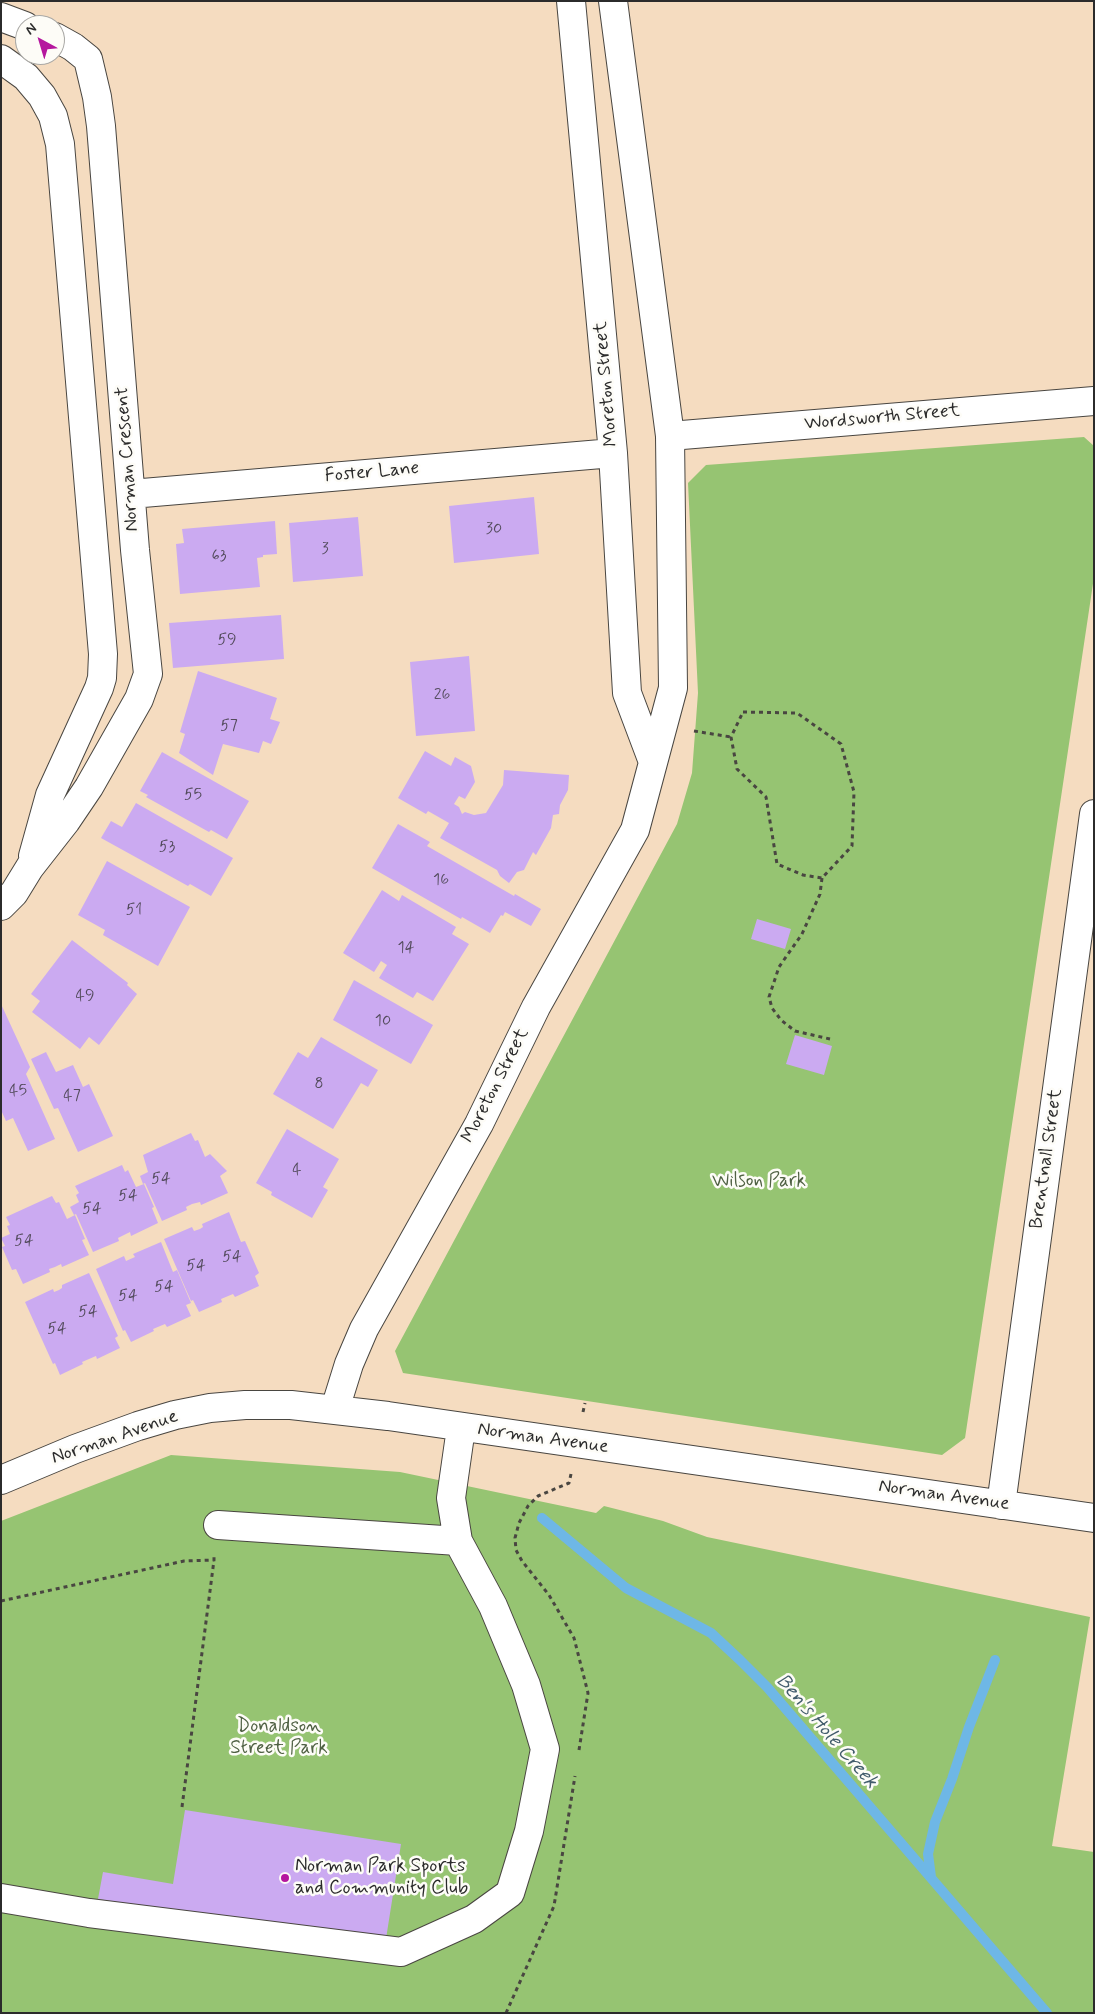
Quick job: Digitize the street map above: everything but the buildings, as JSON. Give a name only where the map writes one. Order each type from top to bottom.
[{"type":"street","name":"Moreton Street","points":[[572,1],[613,453],[627,693],[653,762]]},
{"type":"street","name":"Moreton Street","points":[[335,1409],[349,1364],[364,1328],[479,1124],[536,1006],[635,830],[673,688],[670,436],[613,1]]},
{"type":"street","points":[[1,17],[15,22]]},
{"type":"street","name":"Norman Crescent","points":[[1,906],[14,894],[30,867],[66,821],[89,787],[139,699],[146,681],[148,667],[135,550],[101,126],[97,97],[88,59],[73,46],[65,42]]},
{"type":"street","name":"Norman Crescent","points":[[1,59],[26,77],[42,96],[53,116],[60,144],[103,654],[102,678],[97,694],[50,794],[30,867]]},
{"type":"street","name":"Wordsworth Street","points":[[670,436],[1094,401]]},
{"type":"street","name":"Foster Lane","points":[[131,494],[613,453]]},
{"type":"street","name":"Brentnall Street","points":[[1001,1505],[1094,814]]},
{"type":"street","name":"Norman Avenue","points":[[1,1480],[120,1432],[175,1415],[210,1408],[245,1405],[291,1405],[335,1409],[1094,1518]]},
{"type":"street","points":[[1,1898],[89,1913],[401,1952],[474,1919],[510,1893],[529,1831],[546,1749],[526,1685],[493,1606],[458,1541],[451,1498],[460,1428]]},
{"type":"street","points":[[218,1525],[458,1541]]},
{"type":"path","points":[[822,878],[803,875],[777,864],[766,797],[737,769],[731,737],[743,712],[797,713],[841,744],[854,792],[852,846],[822,878],[820,894],[802,934],[779,967],[769,997],[772,1008],[782,1020],[796,1031],[830,1040]]},
{"type":"path","points":[[182,1806],[218,1525]]},
{"type":"path","points":[[1,1602],[184,1561],[214,1560]]},
{"type":"green space","name":"Wilson Park","points":[[1084,437],[1094,446],[1094,577],[965,1438],[942,1455],[403,1373],[395,1351],[677,824],[692,773],[698,693],[688,483],[706,465]]},
{"type":"green space","name":"Donaldson Street Park","points":[[171,1455],[400,1472],[596,1513],[604,1506],[663,1521],[707,1537],[1090,1617],[1052,1846],[1094,1852],[1094,2013],[1,2013],[1,1521]]},
{"type":"waterway","name":"Ben's Hole Creek","points":[[542,1518],[626,1588],[711,1633],[740,1660],[767,1687],[1047,2013]]},
{"type":"waterway","points":[[931,1877],[928,1854],[935,1822],[995,1660]]},
{"type":"place","name":"Norman Park Sports and Community Club","points":[[285,1878]]}]
